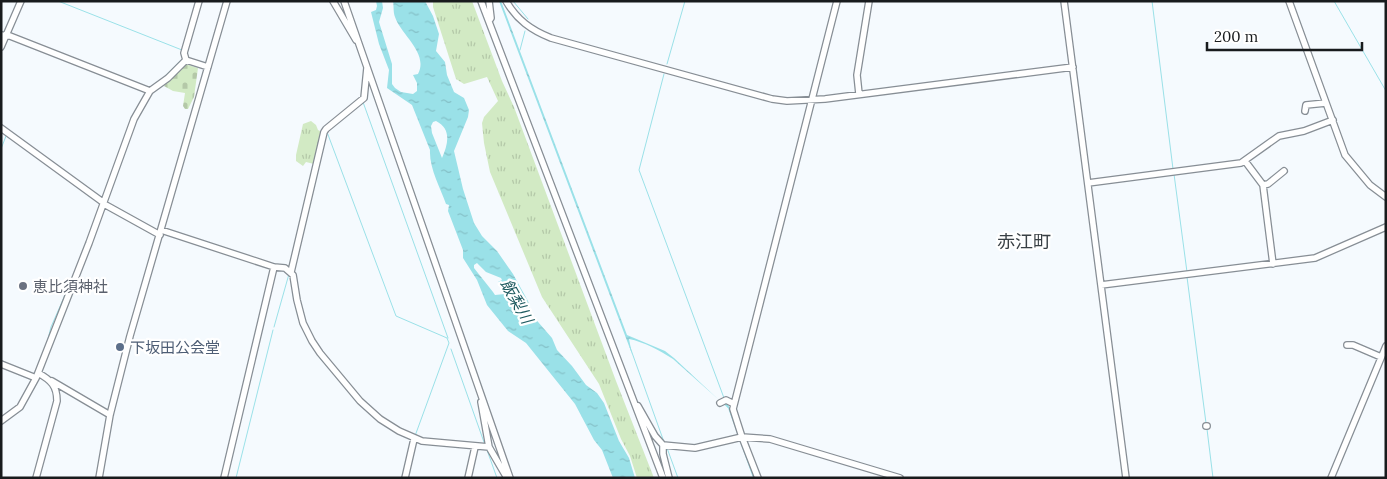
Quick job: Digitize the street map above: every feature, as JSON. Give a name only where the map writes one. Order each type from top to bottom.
[{"type":"street","points":[[186,60],[184,53],[199,1]]},
{"type":"street","points":[[99,478],[110,415],[130,336],[227,1]]},
{"type":"street","points":[[333,1],[354,39],[358,40]]},
{"type":"street","points":[[344,1],[508,478]]},
{"type":"street","points":[[481,1],[663,478]]},
{"type":"street","points":[[489,1],[491,18],[489,21]]},
{"type":"street","points":[[506,1],[515,15],[534,31],[559,40],[772,99],[796,101],[1073,67]]},
{"type":"street","points":[[758,478],[740,438],[733,412],[734,404],[837,1]]},
{"type":"street","points":[[859,94],[857,75],[869,1]]},
{"type":"street","points":[[1064,1],[1126,478]]},
{"type":"street","points":[[1290,1],[1345,155],[1370,185],[1386,197]]},
{"type":"street","points":[[1,47],[4,35],[20,2]]},
{"type":"street","points":[[4,35],[150,92]]},
{"type":"street","points":[[186,60],[208,67]]},
{"type":"street","points":[[1,421],[20,407],[36,376],[104,204],[134,119],[150,92],[186,60]]},
{"type":"street","points":[[291,272],[324,132],[364,98],[368,67]]},
{"type":"street","points":[[1305,110],[1306,105],[1326,103]]},
{"type":"street","points":[[1088,182],[1245,161],[1279,136],[1304,131],[1333,120]]},
{"type":"street","points":[[1,128],[104,204],[160,233],[274,267],[284,268],[291,272],[294,278],[303,323],[312,341],[325,361],[344,380],[360,401],[380,419],[414,439],[430,443],[489,447]]},
{"type":"street","points":[[1245,161],[1263,185],[1272,264]]},
{"type":"street","points":[[1263,185],[1268,184],[1284,171]]},
{"type":"street","points":[[1101,285],[1315,258],[1386,227]]},
{"type":"street","points":[[224,478],[274,267]]},
{"type":"street","points":[[1347,345],[1353,345],[1381,357]]},
{"type":"street","points":[[1331,478],[1386,346]]},
{"type":"street","points":[[1,364],[52,381],[110,415]]},
{"type":"street","points":[[36,478],[58,401],[52,381]]},
{"type":"street","points":[[482,398],[481,403],[489,447],[508,478]]},
{"type":"street","points":[[723,401],[734,404]]},
{"type":"street","points":[[635,404],[638,405],[663,445],[670,478]]},
{"type":"street","points":[[663,445],[698,448],[740,438],[770,439],[900,478]]},
{"type":"street","points":[[405,478],[414,439]]},
{"type":"street","points":[[468,478],[475,447]]},
{"type":"green space","points":[[433,1],[472,1],[654,478],[637,478],[630,456],[621,439],[599,384],[542,297],[490,172],[482,123],[484,117],[498,101],[487,77],[464,84],[456,79],[433,7]]},
{"type":"green space","points":[[185,64],[198,68],[194,97],[188,109],[185,109],[183,106],[185,93],[173,91],[164,86]]},
{"type":"green space","points":[[311,121],[322,132],[314,164],[306,162],[303,166],[296,161],[296,155],[303,124]]},
{"type":"water","name":"飯梨川","points":[[376,1],[382,1],[383,8],[379,22],[392,64],[392,84],[401,92],[413,94],[417,91],[417,83],[413,75],[418,74],[420,59],[413,44],[398,24],[394,13],[393,1],[425,1],[433,16],[439,34],[436,51],[445,62],[447,75],[454,92],[464,98],[469,110],[454,151],[474,223],[482,236],[497,251],[513,274],[528,301],[532,315],[552,338],[557,350],[586,385],[597,393],[604,403],[619,441],[629,458],[635,478],[613,478],[602,450],[594,440],[575,404],[526,343],[508,331],[487,305],[477,280],[463,258],[463,250],[448,211],[449,205],[446,204],[435,177],[431,164],[430,150],[412,105],[387,88],[389,70],[379,44],[371,12],[376,10]],"holes":[[[436,121],[445,128],[447,133],[447,142],[442,158],[432,133],[431,126]],[[477,263],[486,272],[501,278],[502,280],[498,282],[504,285],[511,297],[505,294],[495,295],[474,268],[474,265]]]},
{"type":"water","points":[[499,1],[501,1],[627,335],[665,351],[719,400],[673,359],[640,342],[629,339],[632,354]]},
{"type":"water","points":[[719,400],[726,402],[730,408],[756,478],[753,478],[728,408]]},
{"type":"waterway","points":[[58,1],[182,50]]},
{"type":"waterway","points":[[187,53],[202,1]]},
{"type":"waterway","points":[[513,1],[528,19]]},
{"type":"waterway","points":[[667,64],[685,1]]},
{"type":"waterway","points":[[1152,1],[1173,169]]},
{"type":"waterway","points":[[1334,1],[1386,91]]},
{"type":"waterway","points":[[520,50],[525,31]]},
{"type":"waterway","points":[[164,77],[181,60]]},
{"type":"waterway","points":[[664,74],[639,170],[724,398]]},
{"type":"waterway","points":[[363,102],[448,338]]},
{"type":"waterway","points":[[327,132],[396,316],[447,338],[449,343],[415,436]]},
{"type":"waterway","points":[[1,149],[6,136]]},
{"type":"waterway","points":[[1174,174],[1187,272]]},
{"type":"waterway","points":[[274,327],[289,274]]},
{"type":"waterway","points":[[1187,277],[1206,423]]},
{"type":"waterway","points":[[47,343],[51,327],[69,286]]},
{"type":"waterway","points":[[293,295],[298,316],[308,339]]},
{"type":"waterway","points":[[236,478],[273,330]]},
{"type":"waterway","points":[[630,347],[664,442]]},
{"type":"waterway","points":[[451,349],[485,445]]},
{"type":"waterway","points":[[319,357],[326,365]]},
{"type":"waterway","points":[[1207,429],[1213,478]]},
{"type":"waterway","points":[[667,448],[678,478]]},
{"type":"waterway","points":[[487,450],[497,478]]},
{"type":"place","name":"恵比須神社","points":[[23,286]]},
{"type":"place","name":"下坂田公会堂","points":[[120,347]]},
{"type":"district","name":"赤江町","points":[[1024,241]]}]
